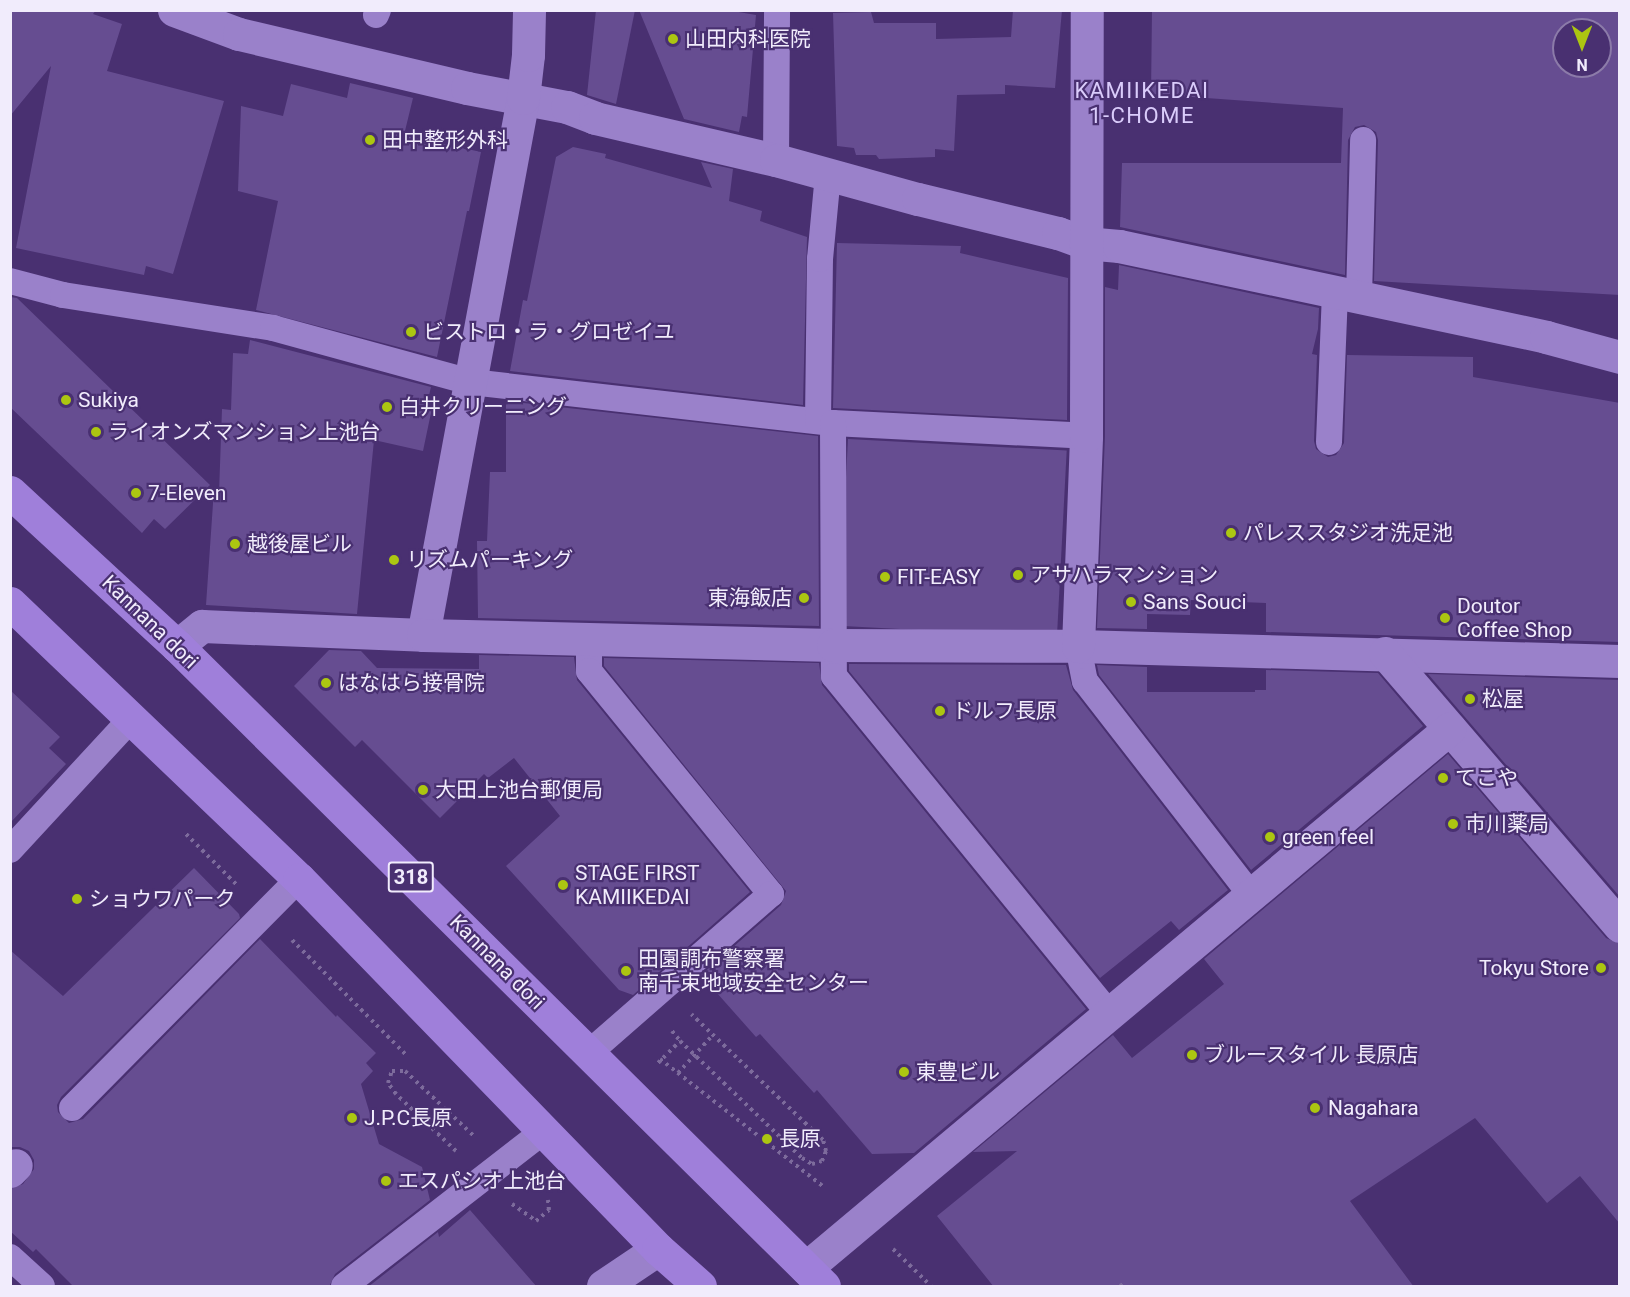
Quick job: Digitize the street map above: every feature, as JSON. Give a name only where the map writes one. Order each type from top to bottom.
[{"type":"main road","name":"Kannana dori","points":[[10,492],[177,646],[815,1277],[842,1287]]},
{"type":"main road","points":[[10,603],[298,879],[658,1249],[700,1287]]},
{"type":"main road","points":[[658,1249],[690,1287]]},
{"type":"street","points":[[174,10],[238,34],[467,88],[567,106],[595,118],[776,160],[1058,233],[1085,243],[1119,246],[1546,337],[1620,357]]},
{"type":"street","points":[[423,635],[523,98],[529,10]]},
{"type":"street","points":[[1078,646],[1086,436],[1087,10]]},
{"type":"street","points":[[177,646],[202,626],[423,635],[833,645],[1078,646],[1620,661]]},
{"type":"street","points":[[1385,653],[1620,926]]},
{"type":"street","points":[[815,1277],[1109,1013],[1450,728]]},
{"type":"street","points":[[603,1287],[658,1249]]},
{"type":"lane","points":[[776,160],[777,10]]},
{"type":"lane","points":[[1329,442],[1363,140]]},
{"type":"lane","points":[[828,175],[820,259],[834,676],[1109,1013]]},
{"type":"lane","points":[[10,281],[63,295],[273,328],[471,382],[825,422],[1086,436]]},
{"type":"lane","points":[[589,639],[589,671],[771,894],[589,1053]]},
{"type":"lane","points":[[1078,646],[1085,681],[1251,896]]},
{"type":"lane","points":[[10,850],[132,718]]},
{"type":"lane","points":[[72,1108],[298,879]]},
{"type":"lane","points":[[344,1287],[544,1131]]},
{"type":"lane","points":[[10,1257],[42,1287]]},
{"type":"path","points":[[181,829],[408,1057]]},
{"type":"path","points":[[678,1073],[713,1035]]},
{"type":"path","points":[[651,1052],[825,1188]]},
{"type":"path","points":[[509,1158],[557,1207]]},
{"type":"path","points":[[509,1201],[523,1214],[536,1221],[549,1210],[549,1202],[544,1195]]},
{"type":"path","points":[[890,1246],[931,1287]]},
{"type":"path","points":[[1120,1287],[1125,1283]]},
{"type":"building","points":[[10,10],[96,10],[93,14],[122,24],[107,71],[224,101],[173,274],[146,266],[144,275],[16,248],[51,66],[10,116]]},
{"type":"building","points":[[596,10],[635,10],[616,104],[587,95]]},
{"type":"building","name":"山田内科医院","points":[[639,10],[727,10],[756,15],[747,117],[742,116],[739,132],[684,119]]},
{"type":"building","points":[[1013,10],[1062,10],[1055,88],[1005,85],[1005,94],[957,95],[954,151],[935,149],[935,157],[879,159],[876,155],[856,155],[854,148],[837,146],[833,13],[871,12],[874,23],[936,23],[936,39],[1011,37]]},
{"type":"building","points":[[1152,10],[1620,10],[1620,295],[1374,281],[1378,140],[1376,132],[1364,125],[1355,127],[1348,140],[1345,275],[1120,227],[1122,163],[1341,163],[1343,108],[1151,94]]},
{"type":"building","points":[[350,83],[413,98],[404,135],[481,152],[437,357],[256,310],[278,201],[238,191],[241,106],[283,116],[291,84],[347,98]]},
{"type":"building","points":[[573,147],[606,154],[605,158],[712,188],[701,162],[733,169],[729,201],[762,211],[760,221],[807,237],[803,405],[510,371],[523,300],[527,301],[556,157]]},
{"type":"building","points":[[837,243],[961,246],[960,253],[1068,278],[1067,420],[833,408]]},
{"type":"building","points":[[1119,265],[1319,308],[1318,329],[1312,354],[1317,355],[1314,441],[1316,449],[1328,457],[1336,455],[1344,443],[1347,355],[1473,357],[1473,377],[1620,403],[1620,642],[1266,632],[1266,603],[1191,600],[1190,615],[1147,614],[1147,629],[1097,628],[1105,436],[1105,287],[1118,290]]},
{"type":"building","name":"ライオンズマンション上池台","points":[[10,297],[17,298],[210,485],[165,529],[154,519],[142,533],[10,407]]},
{"type":"building","points":[[250,340],[431,387],[426,408],[432,408],[423,451],[374,440],[357,614],[206,605],[214,489],[219,493],[222,409],[231,410],[233,353],[248,354]]},
{"type":"building","points":[[506,401],[818,436],[819,626],[478,618],[477,541],[487,541],[490,472],[506,472]]},
{"type":"building","points":[[848,439],[1067,450],[1057,637],[838,626]]},
{"type":"building","points":[[329,650],[361,651],[377,668],[479,669],[479,655],[574,657],[577,680],[750,892],[633,995],[619,990],[506,866],[560,816],[514,758],[488,778],[484,774],[440,818],[362,740],[355,747],[294,686]]},
{"type":"building","points":[[604,658],[819,663],[822,685],[1086,1009],[914,1153],[872,1154],[817,1090],[814,1093],[760,1034],[756,1037],[701,975],[781,905],[786,891],[604,666]]},
{"type":"building","points":[[849,664],[1066,665],[1073,690],[1228,890],[1179,930],[1171,921],[1100,978],[849,671]]},
{"type":"building","points":[[1097,665],[1147,667],[1147,692],[1255,692],[1255,690],[1266,690],[1266,670],[1378,673],[1423,726],[1251,870],[1099,675]]},
{"type":"building","points":[[1428,674],[1620,680],[1620,897],[1464,716]]},
{"type":"building","points":[[10,690],[60,737],[49,748],[66,764],[10,823]]},
{"type":"building","points":[[1448,754],[1606,938],[1620,944],[1620,1224],[1580,1176],[1547,1203],[1475,1118],[1350,1201],[1414,1287],[994,1287],[937,1216],[1017,1151],[973,1152],[1113,1035],[1132,1058],[1224,984],[1204,959]]},
{"type":"building","points":[[194,868],[239,914],[240,918],[61,1097],[57,1105],[58,1112],[69,1123],[83,1119],[260,939],[336,1017],[337,1015],[376,1053],[366,1063],[373,1071],[361,1084],[379,1144],[422,1167],[430,1200],[335,1274],[329,1287],[74,1287],[36,1249],[33,1252],[10,1231],[10,1189],[23,1184],[34,1169],[34,1160],[29,1151],[20,1147],[10,1147],[10,950],[63,996]]},
{"type":"building","points":[[470,1210],[537,1287],[368,1287],[438,1232],[439,1237]]},
{"type":"place","name":"山田内科医院","points":[[673,39]]},
{"type":"place","name":"田中整形外科","points":[[370,140]]},
{"type":"place","name":"ビストロ・ラ・グロゼイユ","points":[[411,332]]},
{"type":"place","name":"Sukiya","points":[[66,400]]},
{"type":"place","name":"白井クリーニング","points":[[387,407]]},
{"type":"place","name":"ライオンズマンション上池台","points":[[96,432]]},
{"type":"place","name":"7-Eleven","points":[[136,493]]},
{"type":"place","name":"パレススタジオ洗足池","points":[[1231,533]]},
{"type":"place","name":"越後屋ビル","points":[[235,544]]},
{"type":"place","name":"リズムパーキング","points":[[394,560]]},
{"type":"place","name":"アサハラマンション","points":[[1018,575]]},
{"type":"place","name":"FIT-EASY","points":[[885,577]]},
{"type":"place","name":"東海飯店","points":[[804,598]]},
{"type":"place","name":"Sans Souci","points":[[1131,602]]},
{"type":"place","name":"Doutor Coffee Shop","points":[[1445,618]]},
{"type":"place","name":"はなはら接骨院","points":[[326,683]]},
{"type":"place","name":"松屋","points":[[1470,699]]},
{"type":"place","name":"ドルフ長原","points":[[940,711]]},
{"type":"place","name":"てこや","points":[[1443,778]]},
{"type":"place","name":"大田上池台郵便局","points":[[423,790]]},
{"type":"place","name":"市川薬局","points":[[1453,824]]},
{"type":"place","name":"green feel","points":[[1270,837]]},
{"type":"place","name":"STAGE FIRST KAMIIKEDAI","points":[[563,885]]},
{"type":"place","name":"ショウワパーク","points":[[77,899]]},
{"type":"place","name":"Tokyu Store","points":[[1601,968]]},
{"type":"place","name":"田園調布警察署 南千束地域安全センター","points":[[626,971]]},
{"type":"place","name":"ブルースタイル 長原店","points":[[1192,1055]]},
{"type":"place","name":"東豊ビル","points":[[904,1072]]},
{"type":"place","name":"Nagahara","points":[[1315,1108]]},
{"type":"place","name":"J.P.C長原","points":[[352,1118]]},
{"type":"place","name":"長原","points":[[767,1139]]},
{"type":"place","name":"エスパシオ上池台","points":[[386,1181]]},
{"type":"district","name":"KAMIIKEDAI 1-CHOME","points":[[1142,102]]}]
